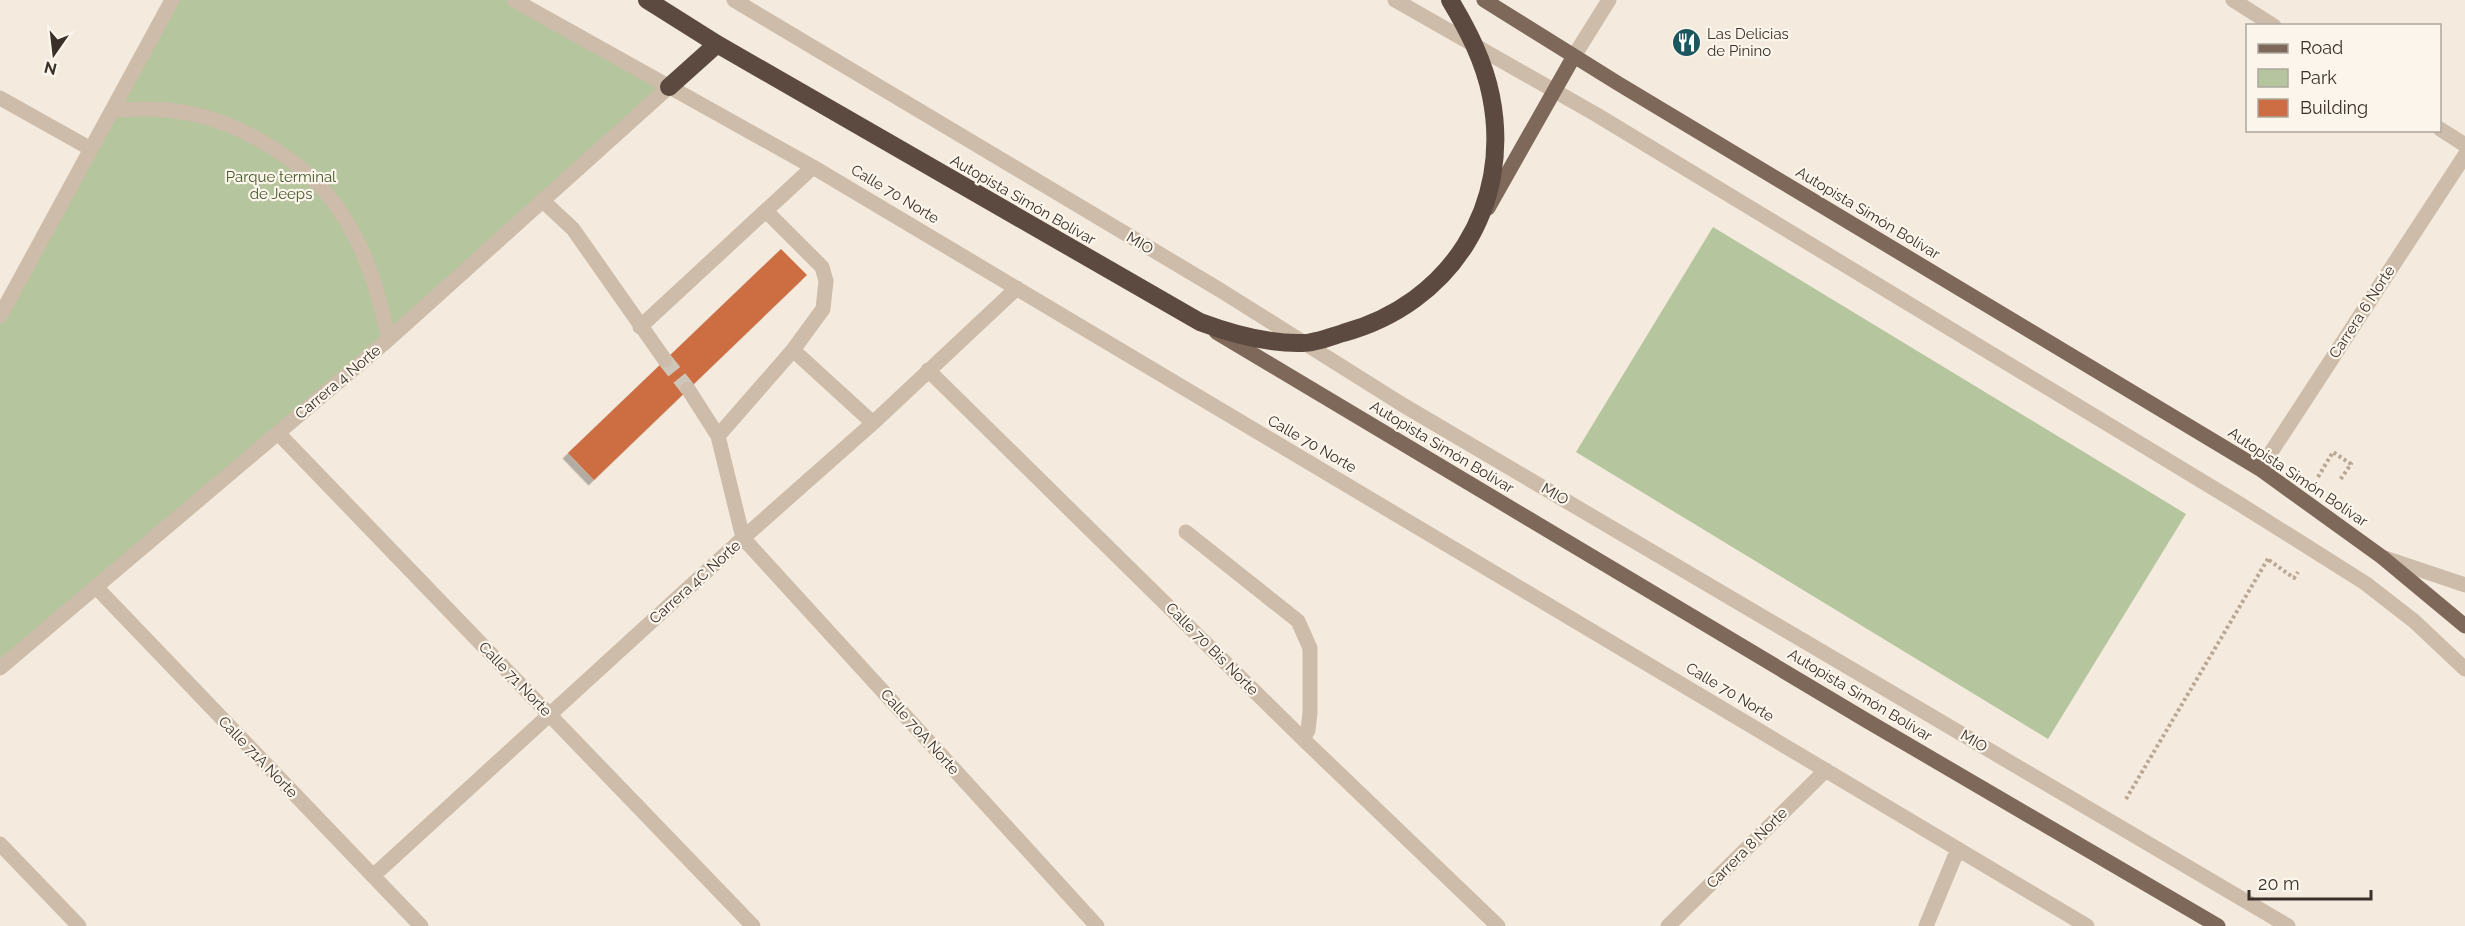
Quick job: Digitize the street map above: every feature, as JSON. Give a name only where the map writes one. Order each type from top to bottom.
[{"type":"highway","name":"Autopista Simón Bolívar","points":[[648,0],[717,44],[1200,322]]},
{"type":"highway","points":[[1200,322],[1253,338],[1304,343],[1357,330],[1405,306],[1446,272],[1463,252],[1476,229],[1487,197],[1494,164],[1495,130],[1492,97],[1475,46],[1450,0]]},
{"type":"highway","points":[[669,87],[717,44]]},
{"type":"main road","name":"Autopista Simón Bolívar","points":[[1484,0],[2259,469],[2382,557]]},
{"type":"main road","points":[[1476,229],[1574,56]]},
{"type":"main road","name":"Autopista Simón Bolívar","points":[[1200,322],[1798,680],[2218,926]]},
{"type":"main road","points":[[2382,557],[2465,626]]},
{"type":"street","points":[[0,316],[172,0]]},
{"type":"street","name":"Calle 70 Norte","points":[[514,0],[813,167],[2087,926]]},
{"type":"street","name":"MIO","points":[[734,0],[1434,423],[2288,926]]},
{"type":"street","points":[[1395,0],[1554,91],[2238,503],[2356,577],[2414,621],[2465,669]]},
{"type":"street","points":[[1574,56],[1609,0]]},
{"type":"street","points":[[2233,0],[2271,24]]},
{"type":"street","name":"Carrera 4 Norte","points":[[0,668],[389,339],[669,87]]},
{"type":"street","points":[[0,98],[91,149]]},
{"type":"street","points":[[112,110],[168,110],[223,123],[274,148],[318,184],[352,229],[375,280],[389,339]]},
{"type":"street","points":[[2441,130],[2465,145]]},
{"type":"street","name":"Carrera 6 Norte","points":[[2259,469],[2465,155]]},
{"type":"street","points":[[640,327],[813,167]]},
{"type":"street","points":[[542,200],[573,229],[665,360]]},
{"type":"street","points":[[718,436],[793,350],[823,309],[826,282],[822,267],[766,211]]},
{"type":"street","name":"Carrera 4C Norte","points":[[373,876],[548,714],[873,423],[1017,288]]},
{"type":"street","points":[[793,350],[873,423]]},
{"type":"street","name":"Calle 70 Bis Norte","points":[[928,370],[1303,739],[1498,926]]},
{"type":"street","points":[[688,389],[718,436],[743,538]]},
{"type":"street","name":"Calle 71 Norte","points":[[278,433],[753,926]]},
{"type":"street","points":[[1186,532],[1298,621],[1310,648],[1310,713],[1308,730],[1303,739]]},
{"type":"street","name":"Calle 70A Norte","points":[[743,538],[1097,926]]},
{"type":"street","points":[[2382,557],[2465,585]]},
{"type":"street","name":"Calle 71A Norte","points":[[96,587],[421,926]]},
{"type":"street","name":"Carrera 8 Norte","points":[[1668,926],[1826,770]]},
{"type":"street","points":[[0,844],[79,926]]},
{"type":"street","points":[[1926,926],[1958,849]]},
{"type":"path","points":[[2333,453],[2351,464],[2340,480]]},
{"type":"path","points":[[2112,822],[2268,560]]},
{"type":"green space","name":"Parque terminal de Jeeps","points":[[172,0],[514,0],[668,87],[0,668],[0,316]]},
{"type":"green space","points":[[1713,227],[2186,514],[2048,739],[1576,452]]},
{"type":"building","points":[[781,249],[807,275],[594,480],[568,453]]},
{"type":"tunnel","points":[[665,360],[688,389]]},
{"type":"place","name":"Las Delicias de Pinino","points":[[1686,43]]}]
